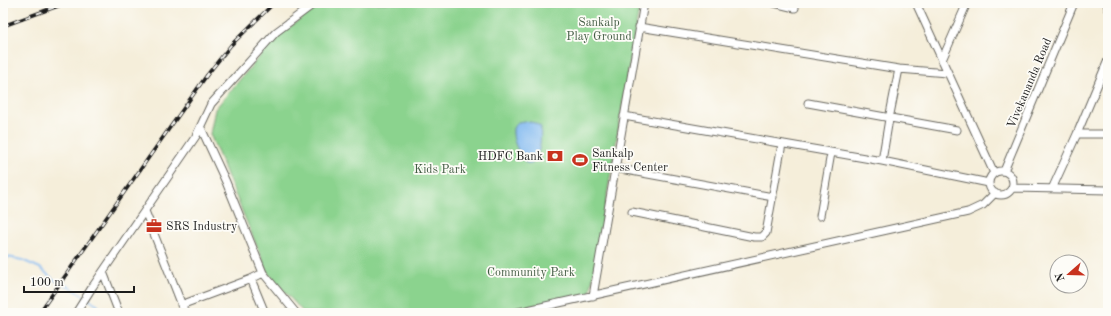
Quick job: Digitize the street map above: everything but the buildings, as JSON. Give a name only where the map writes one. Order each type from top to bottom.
[{"type":"street","points":[[76,313],[201,128],[211,104],[276,32],[316,3]]},
{"type":"street","points":[[593,296],[644,3]]},
{"type":"street","points":[[774,3],[795,8]]},
{"type":"street","points":[[916,3],[994,173]]},
{"type":"street","points":[[942,60],[967,3]]},
{"type":"street","name":"Vivekananda Road","points":[[1004,171],[1074,3]]},
{"type":"street","points":[[1107,3],[1108,8]]},
{"type":"street","points":[[639,27],[899,69],[947,73]]},
{"type":"street","points":[[1052,189],[1108,60]]},
{"type":"street","points":[[882,161],[899,69]]},
{"type":"street","points":[[808,103],[889,119],[957,130]]},
{"type":"street","points":[[624,116],[882,161],[989,183]]},
{"type":"street","points":[[201,128],[226,182],[262,273],[296,313]]},
{"type":"street","points":[[1077,134],[1108,134]]},
{"type":"street","points":[[632,212],[754,237],[762,237],[766,233],[782,144]]},
{"type":"street","points":[[820,216],[831,152]]},
{"type":"street","points":[[615,168],[773,197]]},
{"type":"street","points":[[1004,171],[1012,177],[1012,188],[1005,195],[994,194],[990,189],[990,178],[994,173],[1004,171]]},
{"type":"street","points":[[1012,188],[1108,190]]},
{"type":"street","points":[[514,313],[968,212],[983,205],[994,194]]},
{"type":"street","points":[[145,211],[185,313]]},
{"type":"street","points":[[103,272],[119,313]]},
{"type":"street","points":[[181,304],[251,279],[262,273]]},
{"type":"street","points":[[251,279],[265,313]]},
{"type":"green space","points":[[323,3],[640,3],[590,294],[499,313],[304,313],[268,273],[210,134],[215,109],[276,37]]},
{"type":"water","points":[[525,121],[535,123],[541,127],[539,150],[532,164],[526,163],[513,138],[513,128],[518,122]]},
{"type":"waterway","points":[[3,256],[22,260],[40,268],[53,279],[68,286],[97,305],[104,313]]},
{"type":"railway","points":[[3,26],[66,3]]},
{"type":"railway","points":[[39,313],[207,75],[231,45],[274,3]]},
{"type":"place","name":"HDFC Bank","points":[[555,156]]},
{"type":"place","name":"Sankalp Fitness Center","points":[[580,160]]},
{"type":"place","name":"SRS Industry","points":[[154,226]]},
{"type":"park label","name":"Sankalp Play Ground","points":[[599,29]]},
{"type":"park label","name":"Kids Park","points":[[440,169]]},
{"type":"park label","name":"Community Park","points":[[531,272]]}]
